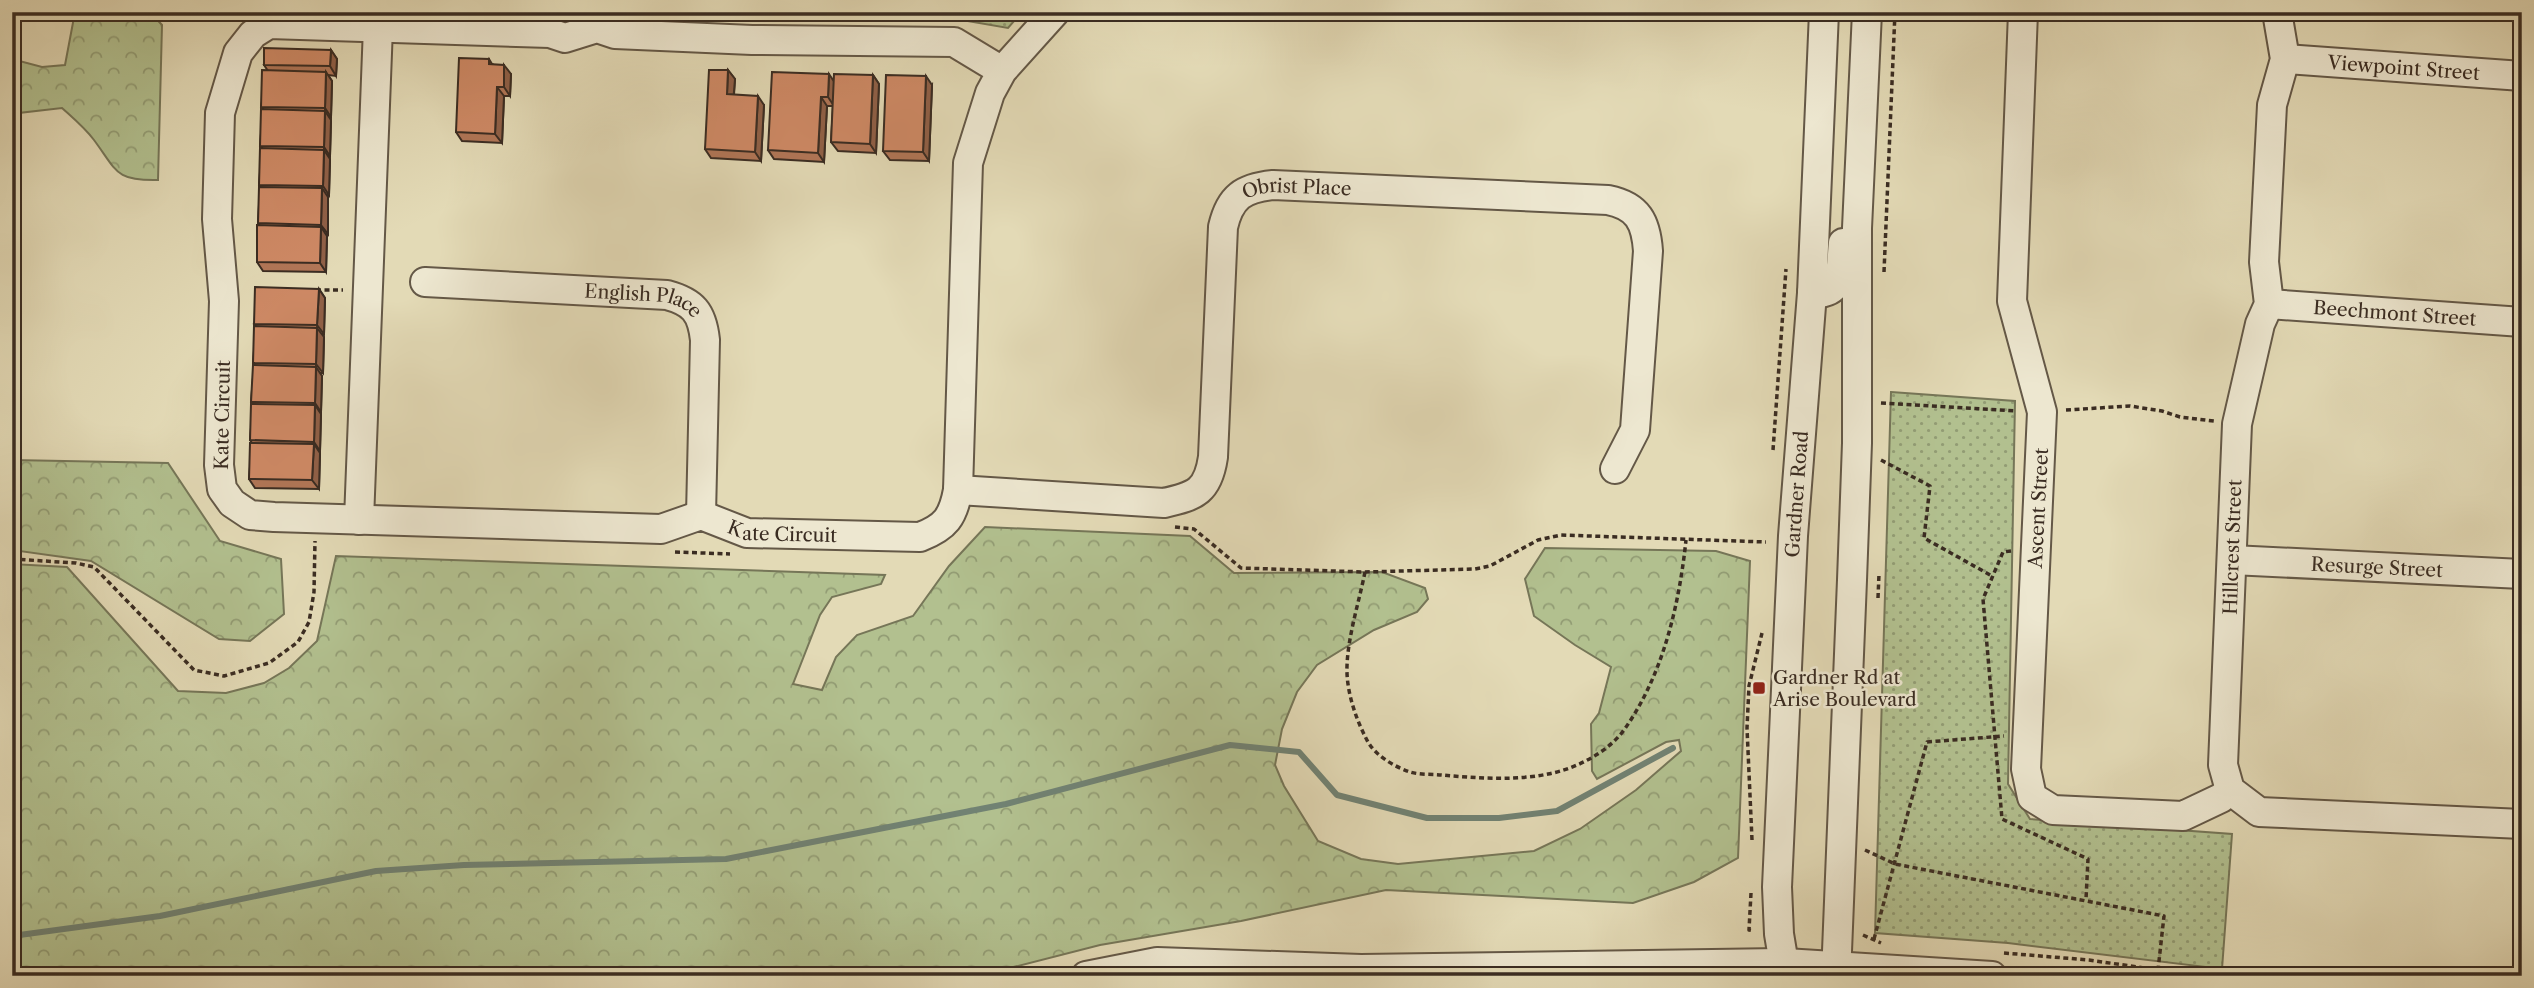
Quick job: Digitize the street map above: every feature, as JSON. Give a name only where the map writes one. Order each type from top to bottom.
[{"type":"street","name":"Kate Circuit","points":[[1002,71],[954,43],[752,40],[615,34],[597,28],[565,38],[550,33],[269,24],[253,34],[238,53],[219,113],[217,219],[224,302],[219,465],[222,489],[232,503],[250,515],[660,529],[701,515],[747,533],[920,537],[934,532],[946,523],[955,508],[958,490],[968,163],[990,93],[1002,71],[1055,12]]},
{"type":"street","name":"Gardner Road","points":[[1785,969],[1779,934],[1778,873],[1793,536],[1812,293],[1824,12]]},
{"type":"street","points":[[1837,971],[1856,457],[1857,228],[1867,12]]},
{"type":"street","name":"Ascent Street","points":[[2023,12],[2011,301],[2042,412],[2026,769],[2032,797],[2053,810],[2183,816],[2221,798],[2230,790]]},
{"type":"street","name":"Hillcrest Street","points":[[2230,790],[2223,765],[2237,424],[2260,324],[2269,304],[2264,262],[2272,105],[2285,59],[2277,12]]},
{"type":"street","points":[[359,520],[378,26]]},
{"type":"street","name":"Viewpoint Street","points":[[2285,59],[2522,76]]},
{"type":"street","name":"Obrist Place","points":[[958,490],[1164,503],[1191,497],[1204,486],[1211,473],[1223,227],[1227,209],[1237,197],[1252,187],[1273,185],[1608,200],[1625,204],[1646,230],[1648,251],[1635,430],[1615,469]]},
{"type":"street","points":[[1812,293],[1824,294],[1833,290],[1839,279],[1843,243],[1857,228]]},
{"type":"street","name":"English Place","points":[[425,282],[667,295],[684,300],[695,308],[703,323],[705,340],[701,515]]},
{"type":"street","name":"Beechmont Street","points":[[2269,304],[2522,322]]},
{"type":"street","name":"Resurge Street","points":[[2232,560],[2522,574]]},
{"type":"street","points":[[2230,790],[2259,812],[2522,824]]},
{"type":"street","points":[[1086,976],[1157,962],[1361,973],[1785,969],[1992,976]]},
{"type":"path","points":[[315,290],[368,290]]},
{"type":"path","points":[[1881,460],[1930,486],[1924,538],[1992,576]]},
{"type":"path","points":[[1164,503],[1164,526],[1194,529],[1241,568],[1364,572],[1475,569],[1490,566],[1538,540],[1561,535],[1766,542]]},
{"type":"path","points":[[12,559],[76,563],[93,567],[194,670],[225,676],[269,663],[298,642],[309,622],[314,592],[315,539]]},
{"type":"path","points":[[1364,572],[1347,666],[1350,694],[1369,744],[1389,762],[1412,772],[1514,778],[1548,774],[1580,764],[1606,747],[1623,730],[1655,674],[1673,621],[1686,540]]},
{"type":"path","points":[[671,552],[740,554]]},
{"type":"path","points":[[1874,939],[1927,743],[2027,733]]},
{"type":"path","points":[[1865,850],[1895,864],[2164,916],[2158,970]]},
{"type":"green space","points":[[75,12],[150,12],[162,25],[158,180],[133,179],[118,172],[87,131],[62,108],[19,113],[12,146],[12,59],[42,67],[65,65]]},
{"type":"green space","points":[[841,12],[1022,12],[1008,28],[956,19]]},
{"type":"green space","points":[[1891,392],[2015,401],[2008,784],[2030,819],[2232,834],[2222,969],[2008,943],[1875,933]]},
{"type":"green space","points":[[12,460],[168,463],[220,541],[281,559],[284,614],[250,641],[219,639],[91,561],[12,550]]},
{"type":"green space","points":[[985,527],[1190,536],[1234,573],[1382,572],[1425,588],[1428,599],[1417,612],[1374,630],[1317,665],[1297,692],[1282,729],[1275,765],[1284,786],[1318,841],[1361,859],[1398,864],[1534,851],[1580,829],[1636,790],[1681,751],[1679,740],[1666,742],[1597,779],[1592,771],[1591,724],[1599,713],[1611,667],[1534,616],[1525,579],[1545,548],[1716,551],[1750,561],[1738,858],[1694,882],[1633,903],[1386,890],[1241,921],[1100,945],[998,971],[993,976],[12,976],[12,564],[67,567],[178,691],[226,693],[264,683],[289,668],[317,641],[336,556],[885,575],[881,584],[832,597],[820,615],[793,684],[822,690],[836,657],[857,635],[913,616],[949,566]]},
{"type":"building","points":[[264,48],[331,50],[330,66],[264,65]]},
{"type":"building","points":[[459,58],[489,59],[489,64],[504,65],[504,87],[497,87],[495,134],[456,132]]},
{"type":"building","points":[[262,70],[326,72],[325,108],[261,107]]},
{"type":"building","points":[[709,70],[728,70],[727,94],[758,96],[755,152],[705,149]]},
{"type":"building","points":[[772,72],[829,74],[828,97],[821,97],[818,153],[768,150]]},
{"type":"building","points":[[834,74],[873,75],[870,144],[831,142]]},
{"type":"building","points":[[886,75],[926,76],[923,152],[883,151]]},
{"type":"building","points":[[261,109],[325,111],[324,147],[260,146]]},
{"type":"building","points":[[260,148],[324,150],[323,186],[259,185]]},
{"type":"building","points":[[259,187],[322,188],[321,225],[258,223]]},
{"type":"building","points":[[257,225],[321,227],[320,263],[257,262]]},
{"type":"building","points":[[255,287],[319,289],[317,325],[254,324]]},
{"type":"building","points":[[254,326],[317,328],[316,364],[253,363]]},
{"type":"building","points":[[253,365],[316,367],[315,403],[251,402]]},
{"type":"building","points":[[251,404],[315,405],[314,442],[250,440]]},
{"type":"building","points":[[250,443],[314,444],[312,480],[249,479]]},
{"type":"waterway","points":[[12,936],[160,916],[376,871],[464,865],[726,859],[1006,804],[1230,745],[1299,752],[1337,795],[1427,818],[1499,818],[1557,811],[1673,748]]},
{"type":"place","name":"Gardner Rd at Arise Boulevard","points":[[1759,688]]}]
